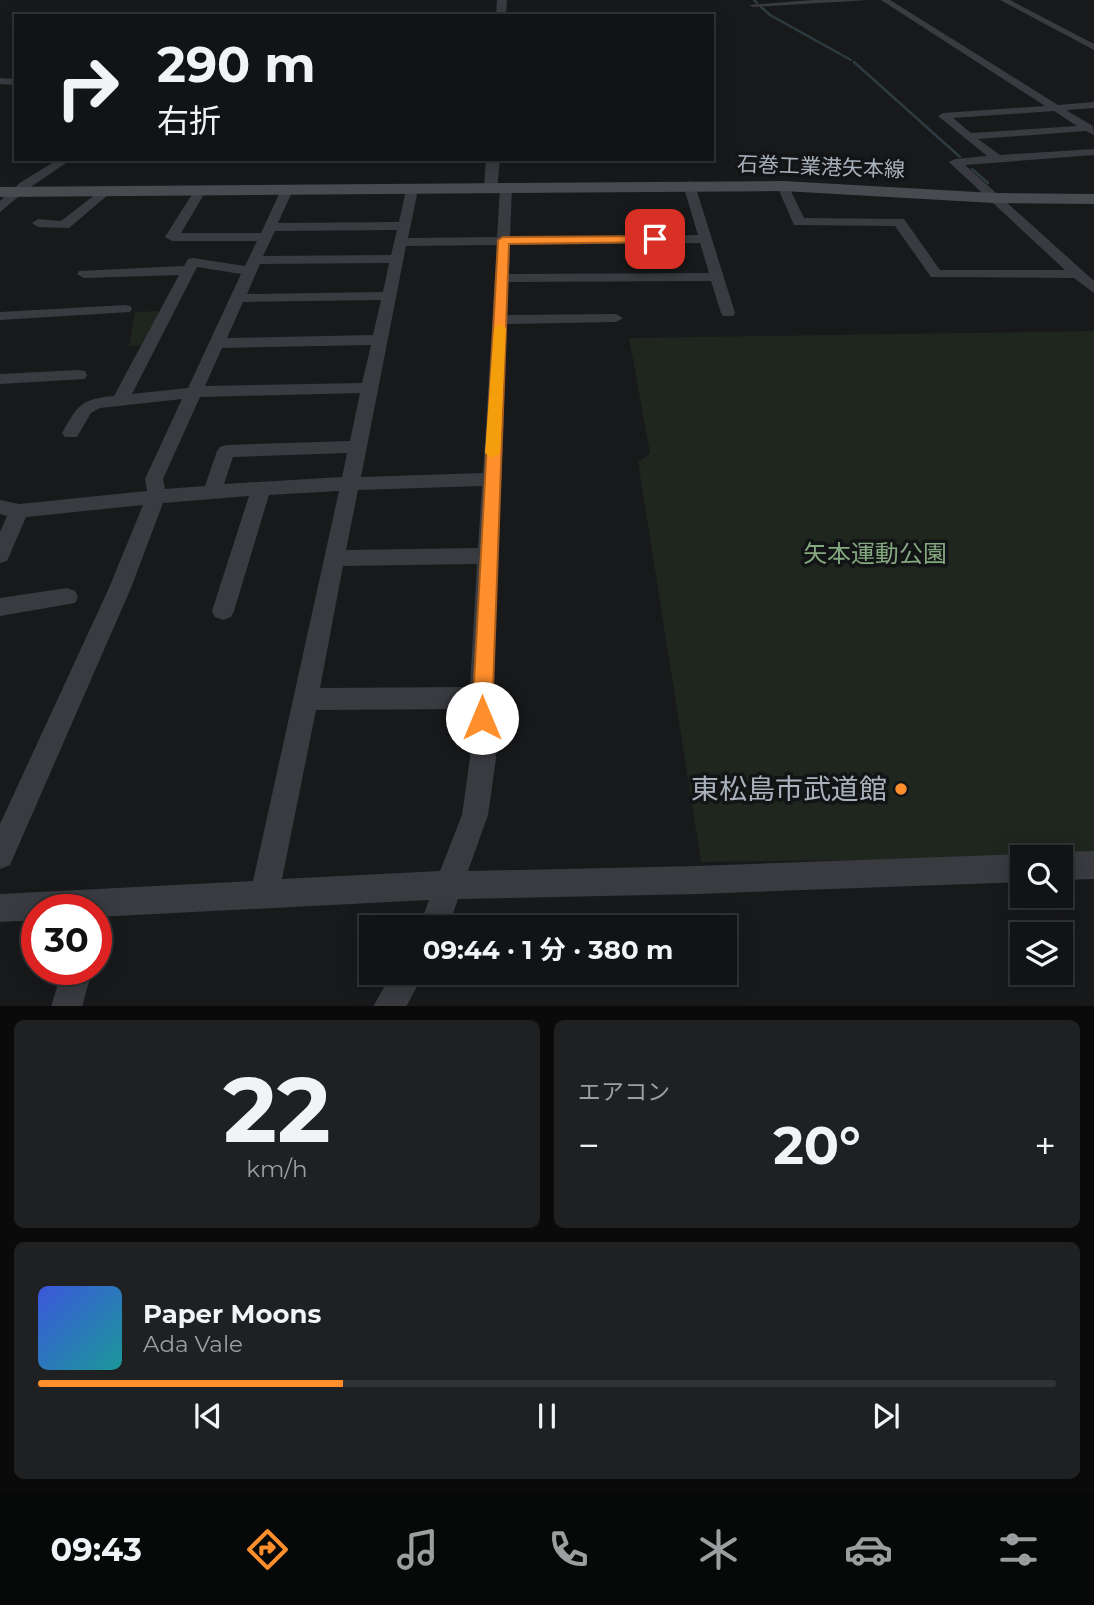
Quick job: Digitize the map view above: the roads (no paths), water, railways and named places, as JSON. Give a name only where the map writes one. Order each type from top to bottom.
[{"type":"main road","name":"石巻工業港矢本線","points":[[9,192],[783,186],[994,198],[1094,199]]},
{"type":"street","points":[[753,5],[865,0]]},
{"type":"street","points":[[885,0],[1092,129]]},
{"type":"street","points":[[1004,0],[1094,47]]},
{"type":"street","points":[[996,158],[943,116],[1094,105]]},
{"type":"street","points":[[968,136],[1092,129]]},
{"type":"street","points":[[1094,152],[955,162],[1094,289]]},
{"type":"street","points":[[0,208],[9,192],[63,161]]},
{"type":"street","points":[[438,915],[475,815],[484,758],[481,698],[503,240],[499,188],[493,161]]},
{"type":"street","points":[[689,186],[728,313]]},
{"type":"street","points":[[783,186],[806,236]]},
{"type":"street","points":[[0,855],[120,588],[157,495],[154,479],[287,190]]},
{"type":"street","points":[[265,892],[336,558],[378,340],[412,190]]},
{"type":"street","points":[[38,223],[68,225],[105,191]]},
{"type":"street","points":[[200,191],[172,237],[269,232],[401,242],[705,239]]},
{"type":"street","points":[[799,222],[899,222],[936,274],[1078,274]]},
{"type":"street","points":[[119,402],[193,261],[253,265],[401,242]]},
{"type":"street","points":[[84,274],[189,270]]},
{"type":"street","points":[[500,278],[716,277]]},
{"type":"street","points":[[237,298],[388,296]]},
{"type":"street","points":[[0,316],[125,309]]},
{"type":"street","points":[[500,320],[616,318]]},
{"type":"street","points":[[218,343],[378,340]]},
{"type":"street","points":[[0,379],[79,374]]},
{"type":"street","points":[[71,433],[84,409],[97,404],[208,391],[368,388]]},
{"type":"street","points":[[213,490],[226,451],[358,447]]},
{"type":"street","points":[[0,555],[9,509],[213,490],[261,489],[351,481],[493,479]]},
{"type":"street","points":[[223,611],[261,489]]},
{"type":"street","points":[[336,558],[488,556]]},
{"type":"street","points":[[0,607],[67,597]]},
{"type":"street","points":[[307,699],[481,698]]},
{"type":"street","points":[[1073,866],[1094,865]]},
{"type":"street","points":[[112,905],[265,892],[450,884],[696,880],[1010,867]]},
{"type":"street","points":[[0,908],[21,908]]},
{"type":"street","points":[[65,1006],[72,985]]},
{"type":"street","points":[[388,1006],[401,985]]},
{"type":"waterway","points":[[754,0],[757,3]]},
{"type":"waterway","points":[[761,7],[770,15],[851,60]]},
{"type":"waterway","points":[[854,62],[960,157]]},
{"type":"waterway","points":[[972,169],[988,183]]},
{"type":"place","name":"東松島市武道館","points":[[901,789]]},
{"type":"park label","name":"矢本運動公園","points":[[875,554]]}]
